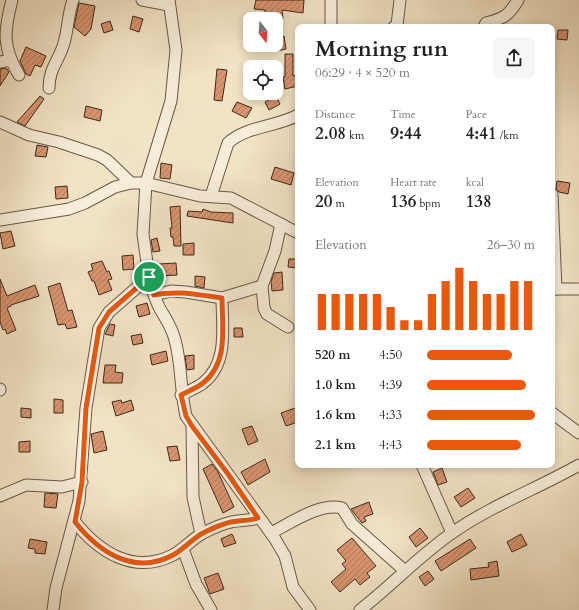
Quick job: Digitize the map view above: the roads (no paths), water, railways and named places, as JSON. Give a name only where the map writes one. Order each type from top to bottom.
[{"type":"street","points":[[12,0],[3,38],[5,61],[19,75]]},
{"type":"street","points":[[49,88],[49,76],[65,41],[68,16],[73,0]]},
{"type":"street","points":[[142,0],[169,2],[176,50],[171,101],[146,183],[143,234],[149,277],[154,295],[170,326],[175,340],[180,369],[181,395],[186,416],[258,518],[271,533],[285,556],[293,587],[310,610]]},
{"type":"street","points":[[331,0],[334,24]]},
{"type":"street","points":[[397,24],[400,0]]},
{"type":"street","points":[[486,24],[502,19],[509,14],[518,0]]},
{"type":"street","points":[[211,196],[228,143],[235,137],[244,133],[273,126],[295,116]]},
{"type":"street","points":[[0,122],[29,135],[59,142],[98,155],[107,160],[131,183]]},
{"type":"street","points":[[0,220],[69,209],[85,203],[115,187],[131,183],[146,183],[186,193],[231,198],[295,231]]},
{"type":"street","points":[[281,224],[275,251],[262,286],[264,308],[268,314],[288,327]]},
{"type":"street","points":[[53,610],[56,588],[75,522],[82,482],[86,408],[99,328],[109,312],[149,277]]},
{"type":"street","points":[[154,295],[171,291],[222,298],[262,286]]},
{"type":"street","points":[[555,289],[579,289]]},
{"type":"street","points":[[181,395],[202,384],[212,374],[218,361],[223,346],[222,298]]},
{"type":"street","points":[[555,414],[579,433]]},
{"type":"street","points":[[192,426],[193,497],[201,534]]},
{"type":"street","points":[[360,610],[452,533],[504,502],[551,481],[579,465]]},
{"type":"street","points":[[423,468],[452,533]]},
{"type":"street","points":[[0,496],[26,485],[62,487],[82,482]]},
{"type":"street","points":[[271,533],[308,513],[335,506],[342,508],[352,524],[405,572]]},
{"type":"street","points":[[75,522],[102,550],[114,557],[129,562],[145,563],[173,556],[201,534],[233,522],[249,521],[258,518]]},
{"type":"street","points":[[183,549],[196,584],[211,610]]}]
